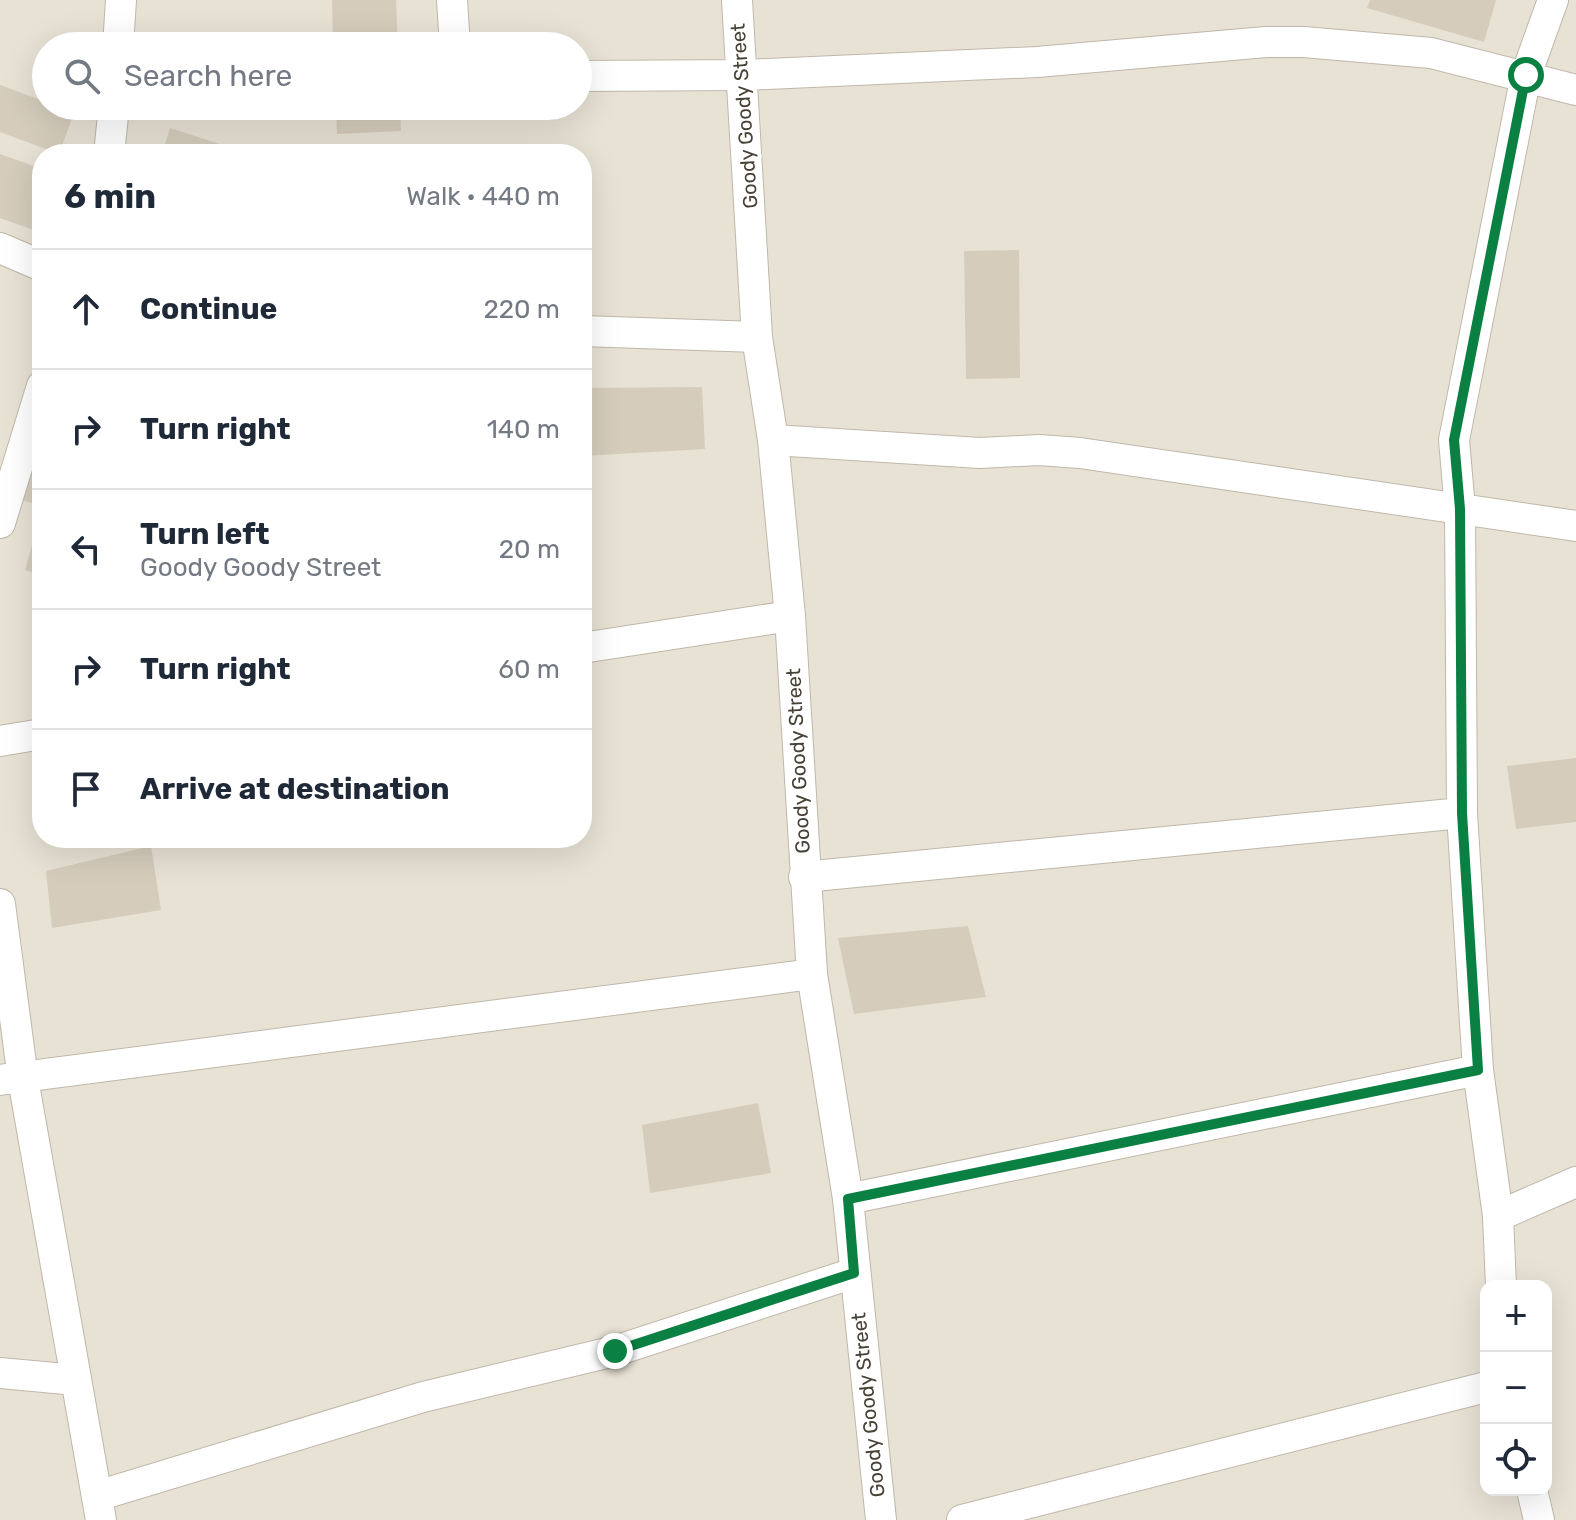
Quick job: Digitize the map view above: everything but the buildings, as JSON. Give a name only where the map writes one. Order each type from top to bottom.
[{"type":"street","points":[[119,32],[121,0]]},
{"type":"street","points":[[452,0],[454,32]]},
{"type":"street","name":"Goody Goody Street","points":[[737,0],[757,337],[773,440],[790,616],[812,974],[848,1199],[881,1520]]},
{"type":"street","points":[[1501,1280],[1498,1216],[1478,1070],[1462,813],[1460,509],[1454,440],[1526,75],[1553,0]]},
{"type":"street","points":[[592,76],[743,75],[1037,62],[1266,42],[1304,42],[1431,53],[1576,90]]},
{"type":"street","points":[[110,144],[113,120]]},
{"type":"street","points":[[0,248],[32,262]]},
{"type":"street","points":[[592,331],[757,337]]},
{"type":"street","points":[[0,523],[32,419]]},
{"type":"street","points":[[773,440],[980,453],[1039,450],[1080,453],[1576,526]]},
{"type":"street","points":[[592,646],[790,616]]},
{"type":"street","points":[[0,741],[32,736]]},
{"type":"street","points":[[804,877],[1462,813]]},
{"type":"street","points":[[0,904],[11,1080],[76,1380],[99,1508],[423,1397],[615,1351],[854,1273]]},
{"type":"street","points":[[11,1080],[812,974]]},
{"type":"street","points":[[848,1199],[1478,1070]]},
{"type":"street","points":[[1498,1216],[1576,1182]]},
{"type":"street","points":[[0,1373],[76,1380]]},
{"type":"street","points":[[962,1520],[1480,1389]]},
{"type":"street","points":[[1533,1496],[1539,1520]]},
{"type":"shaded area","points":[[0,0],[1576,0],[1576,1520],[0,1520]]},
{"type":"route","points":[[615,1351],[854,1273],[848,1199],[1478,1070],[1462,813],[1460,509],[1454,440],[1526,75]]}]
